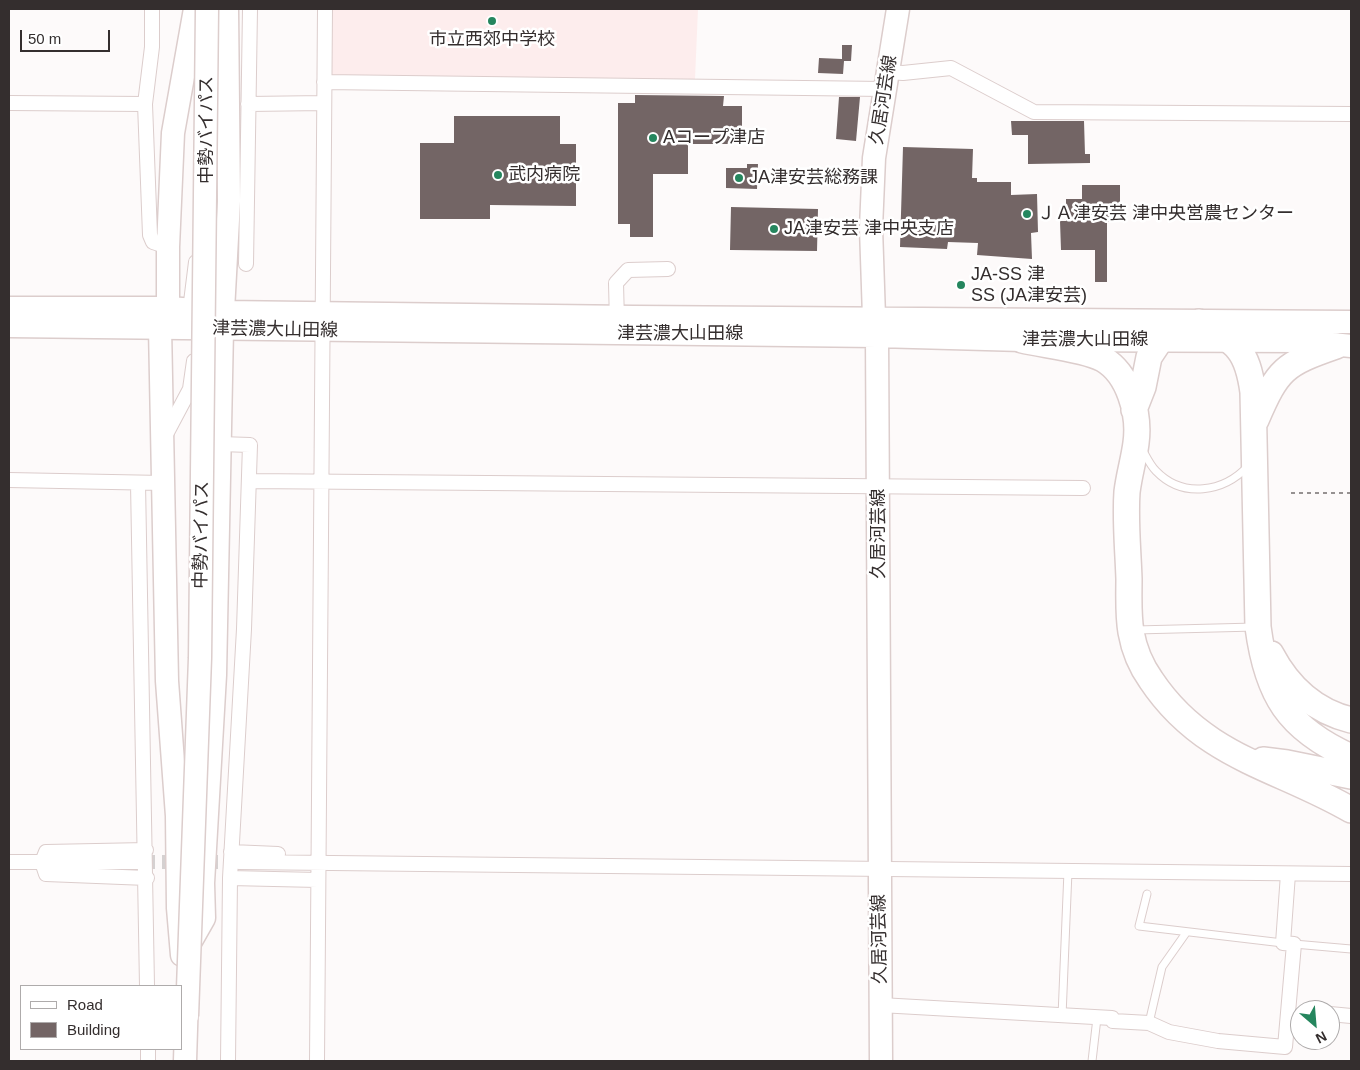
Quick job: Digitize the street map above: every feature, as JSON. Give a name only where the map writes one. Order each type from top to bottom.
[{"type":"highway","points":[[1134,410],[1143,387],[1149,357],[1161,340],[1199,322],[1232,341],[1244,354],[1250,373],[1254,425],[1258,627],[1266,673],[1284,708],[1314,737],[1351,757]]},
{"type":"highway","points":[[1022,340],[1102,359],[1120,375],[1127,386],[1134,410],[1136,441],[1128,491],[1130,630],[1142,664],[1151,681],[1176,712],[1210,741],[1240,758],[1331,798],[1351,810]]},
{"type":"highway","points":[[1254,425],[1268,393],[1285,368],[1300,359],[1343,346]]},
{"type":"highway","points":[[1258,627],[1276,664],[1297,692],[1322,710],[1351,720]]},
{"type":"highway","points":[[1240,758],[1288,763],[1351,776]]},
{"type":"main road","points":[[187,1016],[178,908],[178,816],[167,681],[162,440],[179,321],[168,246],[173,133],[195,9]]},
{"type":"main road","name":"中勢バイパス","points":[[185,1061],[200,658],[207,9]]},
{"type":"main road","points":[[187,1016],[187,948],[204,918],[202,883],[215,674],[220,444],[220,317],[229,201],[227,9]]},
{"type":"main road","name":"久居河芸線","points":[[881,1061],[879,486],[872,192],[886,80],[898,9]]},
{"type":"main road","name":"津芸濃大山田線","points":[[9,308],[179,321]]},
{"type":"main road","name":"津芸濃大山田線","points":[[9,326],[179,321],[220,317],[322,321],[617,325],[876,326],[1351,322]]},
{"type":"main road","name":"津芸濃大山田線","points":[[876,326],[1022,340],[1304,341],[1343,346]]},
{"type":"street","points":[[152,9],[152,47],[145,104],[150,235],[153,242],[168,246]]},
{"type":"street","points":[[246,264],[250,9]]},
{"type":"street","points":[[317,1061],[325,9]]},
{"type":"street","points":[[227,57],[250,56]]},
{"type":"street","points":[[324,82],[886,80],[903,73],[951,68],[1034,112],[1351,114]]},
{"type":"street","points":[[9,103],[145,104]]},
{"type":"street","points":[[248,104],[324,103]]},
{"type":"street","points":[[162,440],[190,389],[179,321],[194,266],[216,214],[229,201]]},
{"type":"street","points":[[617,325],[616,283],[628,270],[668,269]]},
{"type":"street","points":[[220,444],[250,444],[235,857],[230,878],[228,1061]]},
{"type":"street","points":[[9,480],[162,483]]},
{"type":"street","points":[[249,481],[1083,488]]},
{"type":"street","points":[[138,482],[139,627],[143,674],[144,856],[147,878],[147,985]]},
{"type":"street","points":[[9,862],[144,856]]},
{"type":"street","points":[[235,857],[879,869],[1351,874]]},
{"type":"street","points":[[42,862],[46,874],[147,878]]},
{"type":"street","points":[[1288,874],[1288,944],[1293,1000]]},
{"type":"street","points":[[230,878],[318,880]]},
{"type":"street","points":[[880,1005],[1112,1018],[1113,1021],[1149,1022],[1169,1032],[1208,1039],[1285,1047],[1290,1027]]},
{"type":"lane","points":[[1136,441],[1156,471],[1178,487],[1211,490],[1236,479],[1254,460]]},
{"type":"lane","points":[[1130,630],[1258,627]]},
{"type":"lane","points":[[1062,1016],[1068,871]]},
{"type":"lane","points":[[1146,894],[1139,926],[1186,933],[1351,949]]},
{"type":"lane","points":[[1149,1022],[1162,967],[1186,933]]},
{"type":"lane","points":[[1092,1061],[1097,1018]]},
{"type":"path","points":[[1291,493],[1351,493]]},
{"type":"shaded area","points":[[332,9],[698,9],[695,79],[331,76]]},
{"type":"building","points":[[842,45],[852,45],[851,61],[844,61],[843,74],[818,73],[819,58],[842,59]]},
{"type":"building","name":"Aコープ津店","points":[[635,95],[724,96],[723,106],[742,106],[742,144],[688,144],[688,174],[653,174],[653,237],[630,237],[630,224],[618,224],[618,103],[635,103]]},
{"type":"building","points":[[839,97],[860,97],[856,141],[836,139]]},
{"type":"building","name":"武内病院","points":[[454,116],[560,116],[560,144],[576,144],[576,206],[490,205],[490,219],[420,219],[420,143],[454,143]]},
{"type":"building","points":[[1011,121],[1084,121],[1085,154],[1090,154],[1090,163],[1028,164],[1028,135],[1012,135]]},
{"type":"building","points":[[903,147],[973,149],[972,178],[977,178],[977,182],[1011,182],[1011,195],[1037,194],[1038,232],[1031,233],[1032,259],[977,255],[978,243],[948,242],[947,249],[900,247]]},
{"type":"building","name":"JA津安芸総務課","points":[[747,164],[758,164],[757,189],[726,188],[726,168],[747,168]]},
{"type":"building","points":[[1082,185],[1120,185],[1120,222],[1107,222],[1107,282],[1095,282],[1095,250],[1061,250],[1060,221],[1066,221],[1066,199],[1082,199]]},
{"type":"building","name":"JA津安芸 津中央支店","points":[[731,207],[818,209],[817,251],[730,250]]},
{"type":"tunnel","points":[[141,862],[239,862]]},
{"type":"place","name":"市立西郊中学校","points":[[492,21]]},
{"type":"place","name":"Aコープ津店","points":[[653,138]]},
{"type":"place","name":"武内病院","points":[[498,175]]},
{"type":"place","name":"JA津安芸総務課","points":[[739,178]]},
{"type":"place","name":"ＪＡ津安芸 津中央営農センター","points":[[1027,214]]},
{"type":"place","name":"JA津安芸 津中央支店","points":[[774,229]]},
{"type":"place","name":"JA-SS 津 SS (JA津安芸)","points":[[961,285]]}]
